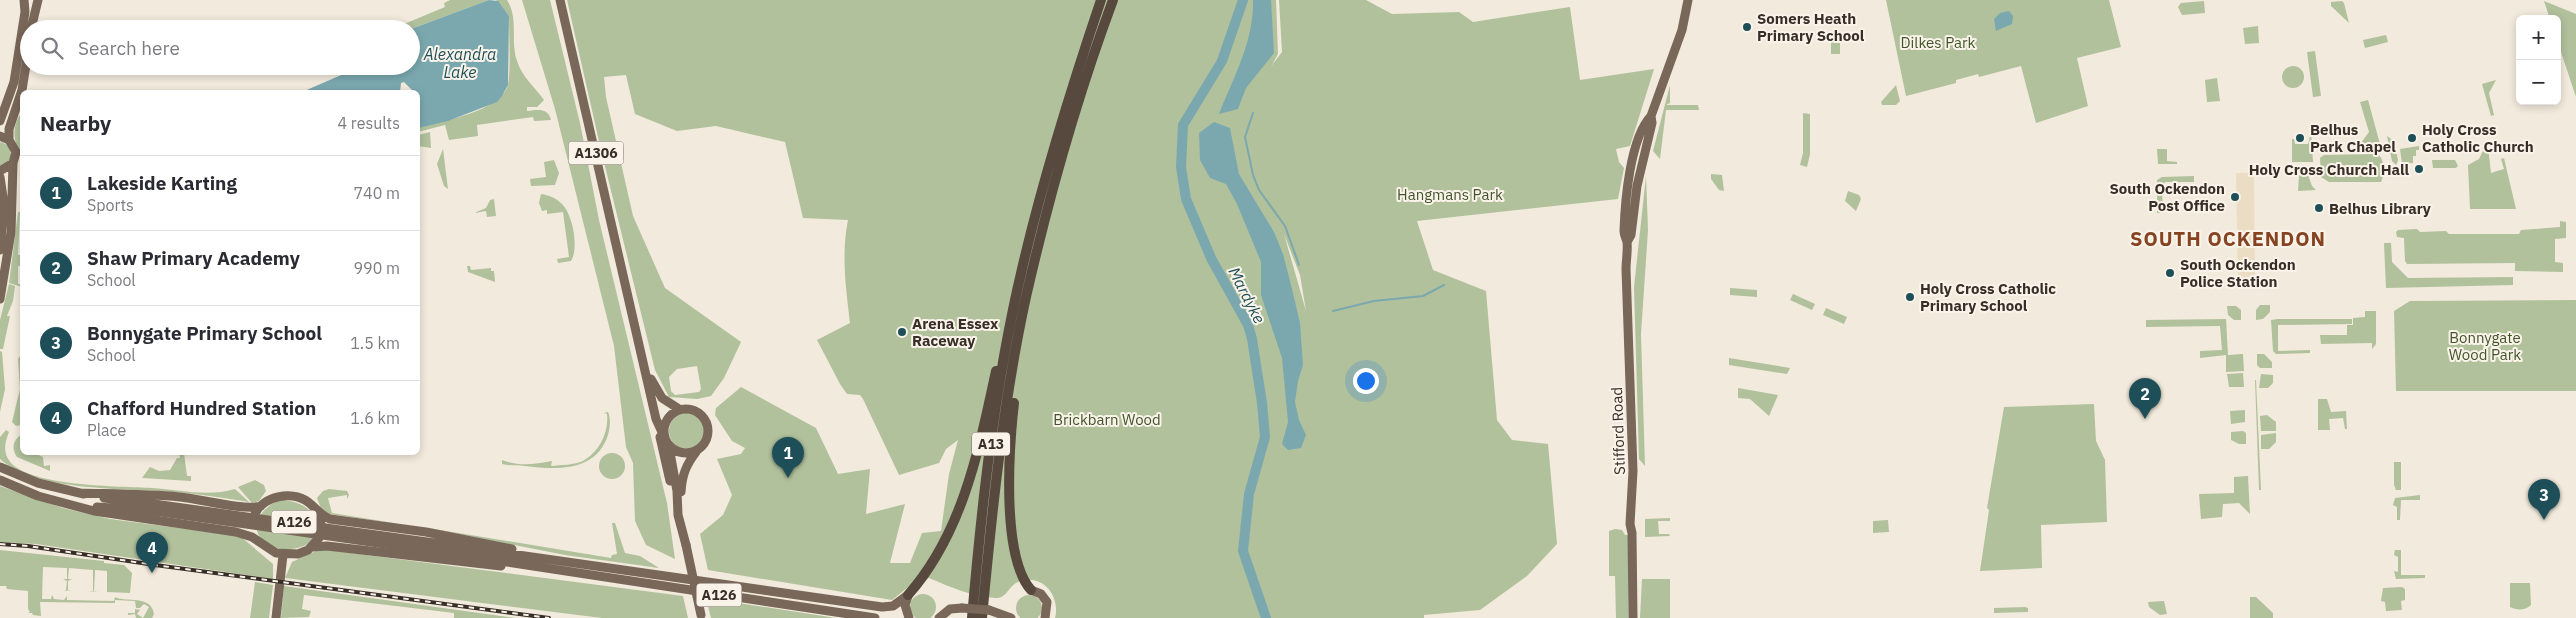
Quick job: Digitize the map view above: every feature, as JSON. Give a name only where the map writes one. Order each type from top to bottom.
[{"type":"highway","name":"A13","points":[[972,618],[989,458],[1022,271],[1044,180],[1065,107],[1101,0]]},
{"type":"highway","name":"A13","points":[[982,618],[1001,444],[1017,347],[1031,279],[1059,166],[1113,0]]},
{"type":"highway","name":"A13","points":[[908,595],[923,577],[943,541],[967,488],[974,466],[1012,299],[1022,271]]},
{"type":"highway","name":"A13","points":[[1031,279],[1031,302],[1012,417],[1009,478],[1012,527],[1017,560],[1024,580],[1032,590]]},
{"type":"main road","points":[[24,0],[24,20]]},
{"type":"main road","points":[[33,20],[38,0]]},
{"type":"main road","name":"A1306","points":[[560,0],[644,358],[656,419],[667,443],[677,491],[678,515],[702,617]]},
{"type":"main road","name":"Stifford Road","points":[[1633,618],[1632,533],[1630,524],[1634,498],[1634,471],[1626,269],[1627,242],[1624,234],[1635,151],[1646,122],[1651,116],[1680,37],[1688,0]]},
{"type":"main road","points":[[0,121],[14,82],[20,44]]},
{"type":"main road","points":[[22,90],[24,75]]},
{"type":"main road","points":[[0,299],[11,232],[13,164],[16,152],[9,140],[9,129],[20,96]]},
{"type":"main road","points":[[0,136],[9,140]]},
{"type":"main road","points":[[0,171],[13,164]]},
{"type":"main road","points":[[0,178],[4,204],[0,250]]},
{"type":"main road","name":"A1306","points":[[644,358],[654,386],[662,398],[679,408]]},
{"type":"main road","points":[[679,408],[694,409],[707,422],[706,440],[696,452],[681,453],[667,443],[667,422],[679,408]]},
{"type":"main road","points":[[656,419],[678,515]]},
{"type":"main road","name":"A1306","points":[[682,528],[682,480],[687,464],[696,452]]},
{"type":"main road","name":"A126","points":[[0,467],[38,483],[154,508],[434,547],[551,560],[882,607],[893,606],[908,595]]},
{"type":"main road","name":"A126","points":[[0,480],[38,496],[94,511],[236,532],[258,541]]},
{"type":"main road","name":"A126","points":[[79,493],[180,497],[250,507],[261,506]]},
{"type":"main road","points":[[288,496],[304,500],[317,511],[321,532],[312,547],[298,554],[283,555],[270,551],[258,541],[253,520],[261,506],[274,498],[288,496]]},
{"type":"main road","name":"A126","points":[[74,505],[154,508]]},
{"type":"main road","name":"A126","points":[[317,511],[324,516],[342,521],[426,532],[512,549],[551,560]]},
{"type":"main road","name":"A126","points":[[312,547],[327,546],[444,561],[563,571]]},
{"type":"main road","name":"A126","points":[[434,547],[563,571],[875,618]]},
{"type":"main road","points":[[276,618],[283,555]]},
{"type":"main road","points":[[1032,590],[1041,594],[1047,602],[1045,618]]},
{"type":"main road","points":[[908,595],[905,605],[908,618]]},
{"type":"main road","points":[[938,618],[950,609],[962,608],[990,610],[1011,618]]},
{"type":"green space","points":[[450,0],[489,0],[420,26],[420,20],[414,20],[445,7],[444,3]]},
{"type":"green space","points":[[496,0],[507,0],[511,7],[514,22],[515,53],[519,67],[544,100],[537,107],[527,107],[527,111],[545,111],[551,120],[534,121],[533,117],[477,125],[478,136],[449,140],[445,125],[420,131],[420,127],[482,109],[503,94],[509,79],[509,16]]},
{"type":"green space","points":[[522,0],[550,0],[580,123],[599,220],[667,503],[675,559],[646,545],[635,521],[633,463],[626,447],[614,346],[555,109]]},
{"type":"green space","points":[[567,0],[1276,0],[1278,54],[1272,65],[1282,52],[1279,0],[1366,0],[1392,14],[1459,12],[1473,22],[1570,7],[1580,80],[1654,69],[1630,146],[1616,149],[1619,162],[1624,168],[1618,199],[1417,221],[1433,270],[1486,291],[1497,420],[1512,440],[1548,444],[1557,544],[1527,576],[1480,610],[1424,615],[1424,618],[1055,618],[1055,602],[1052,594],[1042,583],[1035,580],[1018,582],[1005,594],[995,598],[969,593],[929,578],[912,584],[892,600],[708,570],[700,534],[723,515],[732,495],[717,459],[741,454],[745,448],[732,441],[715,415],[716,408],[741,387],[816,428],[838,474],[870,469],[866,514],[905,504],[890,563],[910,563],[922,533],[941,531],[949,474],[958,440],[946,449],[939,463],[899,475],[863,399],[860,395],[847,394],[840,384],[817,340],[850,323],[845,259],[848,220],[803,218],[785,142],[716,126],[677,131],[635,114],[626,75],[604,77],[606,97],[633,216],[665,288],[741,342],[724,378],[711,396],[697,399],[669,397],[655,370],[601,150]],"holes":[[[1284,234],[1300,275],[1306,311]],[[697,366],[701,389],[699,392],[675,395],[671,391],[669,377],[677,369]]]},
{"type":"green space","name":"Dilkes Park","points":[[1886,0],[2109,0],[2121,47],[2077,58],[2088,106],[2036,123],[2021,66],[1979,77],[1978,74],[1956,80],[1956,83],[1906,96]]},
{"type":"green space","points":[[2204,1],[2205,13],[2182,15],[2178,7],[2181,3]]},
{"type":"green space","points":[[2342,1],[2349,23],[2331,6],[2331,2]]},
{"type":"green space","points":[[2544,1],[2576,14],[2576,97],[2561,52],[2561,15],[2549,15]]},
{"type":"green space","points":[[2258,26],[2259,43],[2245,44],[2243,28]]},
{"type":"green space","points":[[1831,33],[1840,34],[1840,54],[1831,54]]},
{"type":"green space","points":[[2386,35],[2388,42],[2365,48],[2363,40]]},
{"type":"green space","points":[[2315,51],[2321,96],[2313,97],[2307,52]]},
{"type":"green space","points":[[2289,66],[2297,66],[2304,73],[2304,81],[2297,88],[2289,88],[2282,81],[2282,73]]},
{"type":"green space","points":[[2217,78],[2220,101],[2207,102],[2205,80]]},
{"type":"green space","points":[[2496,80],[2489,93],[2494,115],[2491,116],[2482,84]]},
{"type":"green space","points":[[1670,85],[1670,103],[1666,105],[1698,105],[1699,110],[1666,110],[1660,159],[1653,151]]},
{"type":"green space","points":[[1896,85],[1900,101],[1896,105],[1882,105],[1881,102]]},
{"type":"green space","points":[[2368,100],[2380,144],[2379,148],[2358,147],[2369,132],[2360,102]]},
{"type":"green space","points":[[1803,113],[1810,114],[1810,154],[1807,167],[1800,165],[1803,153]]},
{"type":"green space","points":[[20,116],[20,155],[14,133],[16,122]]},
{"type":"green space","points":[[430,132],[431,148],[420,146],[420,134]]},
{"type":"green space","points":[[2311,132],[2313,162],[2292,162],[2292,139],[2294,139],[2295,144],[2308,144]]},
{"type":"green space","points":[[2387,136],[2394,141],[2398,160],[2396,165],[2392,161]]},
{"type":"green space","points":[[0,142],[8,146],[11,160],[0,168]]},
{"type":"green space","points":[[2419,146],[2419,150],[2416,150],[2416,156],[2413,156],[2413,163],[2402,164],[2400,149]]},
{"type":"green space","points":[[2485,147],[2488,147],[2491,173],[2504,169],[2501,159],[2504,158],[2516,209],[2470,209],[2468,165],[2479,159]]},
{"type":"green space","points":[[443,149],[448,189],[444,186],[437,164]]},
{"type":"green space","points":[[2157,149],[2167,149],[2167,161],[2177,162],[2177,164],[2158,164]]},
{"type":"green space","points":[[2378,154],[2384,167],[2381,182],[2329,182],[2321,177],[2320,158],[2324,155]]},
{"type":"green space","points":[[554,160],[559,173],[555,185],[531,186],[530,179],[546,177],[544,162]]},
{"type":"green space","points":[[2432,160],[2455,160],[2458,166],[2456,168],[2433,168]]},
{"type":"green space","points":[[1711,174],[1722,175],[1724,191],[1719,190],[1711,179]]},
{"type":"green space","points":[[2299,175],[2308,175],[2312,186],[2316,190],[2298,191]]},
{"type":"green space","points":[[1646,176],[1648,230],[1641,334],[1645,466],[1639,459],[1634,287]]},
{"type":"green space","points":[[2194,176],[2194,182],[2165,182],[2162,190],[2163,213],[2157,213],[2157,180],[2162,177]]},
{"type":"green space","points":[[1848,191],[1859,195],[1861,199],[1856,211],[1845,201]]},
{"type":"green space","points":[[541,194],[552,197],[566,209],[572,223],[575,240],[571,261],[558,263],[557,259],[569,257],[563,212],[547,214],[547,210],[542,211],[539,203]]},
{"type":"green space","points":[[494,199],[496,216],[487,217],[486,211],[474,213],[486,208],[490,200]]},
{"type":"green space","points":[[18,212],[20,212],[18,284],[20,284],[20,286],[9,283]]},
{"type":"green space","points":[[2560,221],[2566,222],[2566,238],[2555,239],[2555,262],[2563,263],[2563,272],[2515,271],[2515,263],[2407,264],[2405,261],[2404,238],[2397,237],[2396,232],[2398,230],[2417,229],[2420,232],[2446,231],[2449,234],[2519,234],[2521,230],[2560,227]]},
{"type":"green space","points":[[2384,243],[2391,243],[2392,262],[2408,278],[2513,277],[2513,285],[2386,288]]},
{"type":"green space","points":[[467,266],[470,266],[471,270],[491,268],[491,271],[494,271],[495,282],[468,272]]},
{"type":"green space","points":[[9,284],[15,286],[13,301],[7,316],[10,316],[3,349],[0,349],[0,320]]},
{"type":"green space","points":[[1730,288],[1757,290],[1757,297],[1730,295]]},
{"type":"green space","points":[[1793,294],[1815,304],[1812,310],[1790,300]]},
{"type":"green space","name":"Bonnygate Wood Park","points":[[2576,300],[2576,391],[2396,391],[2394,311],[2410,301]]},
{"type":"green space","points":[[2260,305],[2270,305],[2270,312],[2263,319],[2256,320],[2256,310]]},
{"type":"green space","points":[[2227,306],[2236,306],[2241,310],[2241,320],[2234,320],[2228,315]]},
{"type":"green space","points":[[1826,308],[1847,317],[1844,324],[1823,315]]},
{"type":"green space","points":[[2365,311],[2376,311],[2376,344],[2372,349],[2372,343],[2321,344],[2320,335],[2347,335],[2347,325],[2353,325],[2353,318],[2365,317]]},
{"type":"green space","points":[[2226,319],[2228,355],[2243,354],[2244,371],[2226,372],[2226,355],[2200,358],[2200,351],[2222,350],[2220,326],[2146,327],[2146,320]]},
{"type":"green space","points":[[2352,319],[2352,324],[2278,325],[2278,351],[2310,350],[2310,353],[2276,354],[2273,351],[2271,320]]},
{"type":"green space","points":[[0,351],[2,352],[5,389],[0,412]]},
{"type":"green space","points":[[2257,354],[2264,354],[2272,362],[2272,368],[2260,368],[2257,365]]},
{"type":"green space","points":[[20,356],[20,389],[18,359]]},
{"type":"green space","points":[[1729,358],[1790,368],[1787,374],[1729,365]]},
{"type":"green space","points":[[2243,373],[2244,387],[2229,387],[2227,374]]},
{"type":"green space","points":[[2261,374],[2273,375],[2273,383],[2268,388],[2259,388]]},
{"type":"green space","points":[[2256,380],[2261,490],[2259,490]]},
{"type":"green space","points":[[1738,388],[1778,395],[1769,416],[1750,399],[1738,398]]},
{"type":"green space","points":[[20,389],[20,425],[16,426],[12,422]]},
{"type":"green space","points":[[2318,399],[2327,399],[2331,412],[2346,411],[2347,429],[2345,429],[2343,418],[2329,419],[2330,430],[2318,430]]},
{"type":"green space","points":[[2094,404],[2096,441],[2105,460],[2107,522],[2041,525],[2042,568],[1980,571],[1989,510],[1987,508],[2004,407]]},
{"type":"green space","points":[[2245,410],[2245,422],[2231,424],[2230,411]]},
{"type":"green space","points":[[608,412],[610,423],[608,435],[602,447],[585,462],[562,468],[502,464],[502,460],[521,464],[552,461],[551,466],[583,461],[594,453],[602,441],[607,421],[607,414],[604,413]]},
{"type":"green space","points":[[687,413],[694,414],[700,418],[704,424],[704,438],[700,444],[694,448],[687,449],[680,448],[674,444],[670,438],[669,431],[670,424],[674,418],[680,414]]},
{"type":"green space","points":[[2267,415],[2276,422],[2276,431],[2261,431],[2260,416]]},
{"type":"green space","points":[[6,430],[9,432],[5,448],[8,459],[22,471],[38,477],[78,484],[194,492],[215,492],[235,489],[249,502],[183,493],[107,489],[58,483],[36,478],[16,470],[0,459],[0,437]]},
{"type":"green space","points":[[2243,431],[2246,433],[2246,444],[2239,444],[2231,440],[2231,432]]},
{"type":"green space","points":[[2276,433],[2276,442],[2269,449],[2261,449],[2261,435]]},
{"type":"green space","points":[[20,436],[20,455],[38,455],[43,457],[44,466],[50,465],[50,471],[17,457],[14,444]]},
{"type":"green space","points":[[612,453],[621,457],[625,466],[621,475],[612,479],[603,475],[599,466],[603,457]]},
{"type":"green space","points":[[179,455],[184,455],[187,476],[191,476],[191,481],[142,478],[150,467],[159,471],[170,470],[177,458],[180,458]]},
{"type":"green space","points":[[2394,462],[2401,462],[2401,490],[2396,490],[2394,485]]},
{"type":"green space","points":[[2248,476],[2250,514],[2239,503],[2223,504],[2222,517],[2201,519],[2199,494],[2234,493],[2234,477]]},
{"type":"green space","points":[[255,480],[264,485],[266,491],[259,501],[252,503],[238,487]]},
{"type":"green space","points":[[0,486],[63,508],[110,519],[240,536],[273,564],[273,579],[36,544],[0,542]]},
{"type":"green space","points":[[329,489],[347,491],[349,495],[347,499],[347,495],[328,498],[332,513],[400,524],[328,514],[322,511],[317,498],[323,491]]},
{"type":"green space","points":[[2420,495],[2420,500],[2401,500],[2400,520],[2397,520],[2397,507],[2393,505],[2395,498]]},
{"type":"green space","points":[[280,500],[296,503],[307,508],[314,517],[317,526],[315,535],[309,543],[298,548],[280,549],[262,540],[257,531],[258,520],[270,505]]},
{"type":"green space","points":[[1670,518],[1670,521],[1658,521],[1659,534],[1669,534],[1670,536],[1645,537],[1645,519]]},
{"type":"green space","points":[[1888,520],[1889,532],[1873,533],[1873,521]]},
{"type":"green space","points":[[612,523],[615,523],[625,553],[640,556],[659,568],[565,555],[428,528],[611,558],[612,555],[617,554]]},
{"type":"green space","points":[[1615,529],[1622,530],[1625,535],[1628,535],[1628,618],[1616,618],[1615,576],[1609,576],[1609,531]]},
{"type":"green space","points":[[320,549],[683,596],[688,618],[602,618],[285,578],[292,562]]},
{"type":"green space","points":[[0,550],[104,561],[104,563],[124,565],[132,573],[130,593],[107,592],[107,571],[95,570],[94,591],[98,591],[89,592],[93,591],[93,570],[69,568],[68,579],[72,579],[68,581],[68,590],[72,590],[64,591],[66,590],[67,581],[63,579],[67,579],[67,568],[43,567],[42,599],[51,599],[52,595],[54,599],[64,600],[67,596],[67,600],[114,601],[115,597],[138,600],[148,604],[154,614],[152,618],[143,618],[149,607],[144,604],[140,608],[136,608],[135,601],[115,600],[115,603],[40,602],[41,616],[28,613],[30,612],[28,609],[28,591],[7,589],[6,586],[0,586]]},
{"type":"green space","points":[[2395,550],[2401,550],[2401,575],[2425,575],[2425,578],[2396,579],[2394,571],[2398,572],[2398,557],[2394,555]]},
{"type":"green space","points":[[1642,579],[1670,579],[1670,618],[1640,618]]},
{"type":"green space","points":[[255,582],[273,585],[269,618],[250,618]]},
{"type":"green space","points":[[2510,583],[2530,583],[2531,605],[2520,609],[2510,607]]},
{"type":"green space","points":[[284,586],[516,618],[454,618],[454,613],[304,595],[302,609],[311,611],[309,617],[281,618]]},
{"type":"green space","points":[[2402,587],[2405,589],[2405,600],[2401,601],[2402,610],[2386,611],[2385,602],[2381,601],[2383,588]]},
{"type":"green space","points":[[918,595],[928,595],[935,602],[935,612],[928,619],[918,619],[911,612],[911,602]]},
{"type":"green space","points":[[1024,596],[1034,596],[1041,603],[1041,613],[1035,619],[1023,619],[1017,613],[1017,603]]},
{"type":"green space","points":[[2250,597],[2256,597],[2273,613],[2273,618],[2250,618]]},
{"type":"green space","points":[[706,598],[836,618],[711,618]]},
{"type":"green space","points":[[2164,601],[2167,614],[2160,615],[2149,607],[2148,602]]},
{"type":"green space","points":[[1994,608],[2028,608],[2028,612],[1994,613]]},
{"type":"green space","points":[[135,609],[140,610],[137,614],[143,618],[136,618],[135,614],[128,615],[128,613],[135,613]]},
{"type":"shaded area","points":[[2236,173],[2254,173],[2255,279],[2238,279]]},
{"type":"water","name":"Alexandra Lake","points":[[489,0],[498,1],[509,16],[508,85],[497,102],[448,121],[420,128],[420,90],[412,90],[404,82],[401,83],[400,90],[307,90],[341,75],[420,75],[420,26]]},
{"type":"water","points":[[1253,0],[1271,0],[1274,53],[1246,88],[1238,109],[1219,114],[1247,44]]},
{"type":"water","points":[[2009,11],[2013,16],[2012,24],[1996,31],[1994,19],[2000,13]]},
{"type":"water","points":[[1214,122],[1230,128],[1239,174],[1274,232],[1283,254],[1300,323],[1303,365],[1298,381],[1295,402],[1299,420],[1306,435],[1301,448],[1288,450],[1282,444],[1288,422],[1282,358],[1261,295],[1261,262],[1237,204],[1226,184],[1210,178],[1200,160],[1199,133]]},
{"type":"waterway","name":"Mardyke","points":[[1243,0],[1222,61],[1183,125],[1181,167],[1186,199],[1211,258],[1248,325],[1252,339],[1265,437],[1249,494],[1243,551],[1266,618]]},
{"type":"waterway","points":[[1253,113],[1245,137],[1253,175],[1259,190],[1285,226],[1299,265]]},
{"type":"waterway","points":[[1333,311],[1374,301],[1423,296],[1444,285]]},
{"type":"railway","points":[[0,544],[28,546],[549,618]]},
{"type":"place","name":"Somers Heath Primary School","points":[[1747,27]]},
{"type":"place","name":"Belhus Park Chapel","points":[[2300,138]]},
{"type":"place","name":"Holy Cross Catholic Church","points":[[2412,138]]},
{"type":"place","name":"Holy Cross Church Hall","points":[[2419,169]]},
{"type":"place","name":"South Ockendon Post Office","points":[[2235,197]]},
{"type":"place","name":"Belhus Library","points":[[2319,208]]},
{"type":"place","name":"South Ockendon Police Station","points":[[2170,273]]},
{"type":"place","name":"Holy Cross Catholic Primary School","points":[[1910,297]]},
{"type":"place","name":"Arena Essex Raceway","points":[[902,332]]},
{"type":"place","name":"Shaw Primary Academy","points":[[2145,419]]},
{"type":"place","name":"Lakeside Karting","points":[[788,478]]},
{"type":"place","name":"Bonnygate Primary School","points":[[2544,520]]},
{"type":"place","name":"Chafford Hundred Station","points":[[152,573]]},
{"type":"district","name":"SOUTH OCKENDON","points":[[2228,238]]},
{"type":"park label","name":"Hangmans Park","points":[[1450,194]]},
{"type":"park label","name":"Brickbarn Wood","points":[[1107,419]]}]
